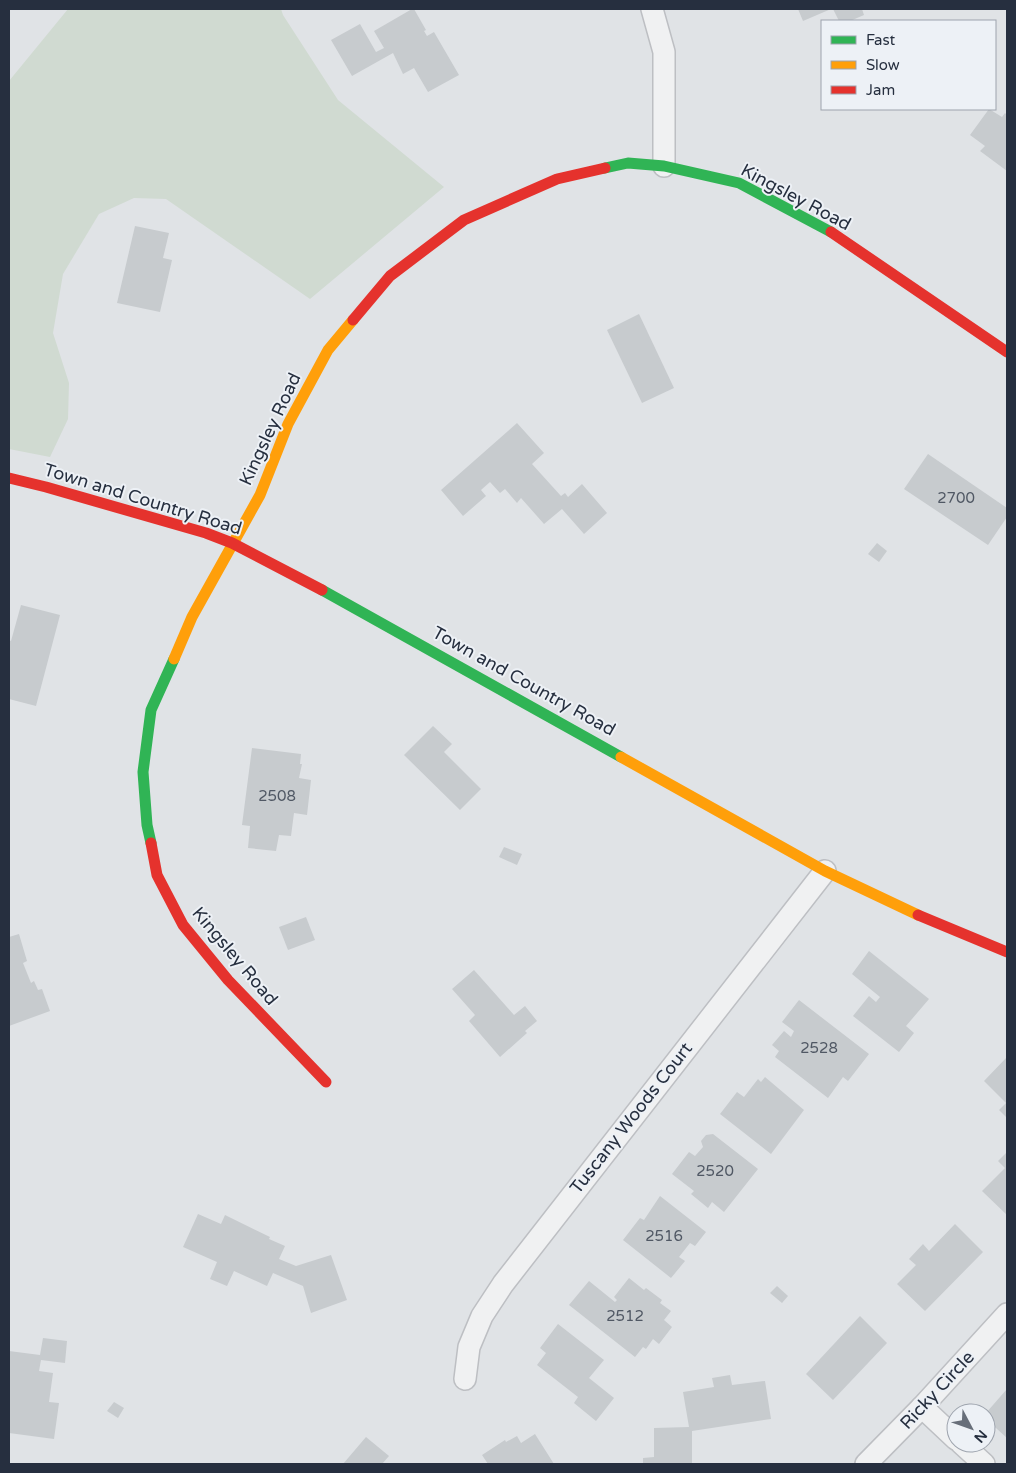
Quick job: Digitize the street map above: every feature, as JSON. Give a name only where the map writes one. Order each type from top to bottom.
[{"type":"street","points":[[652,9],[664,52],[664,166]]},
{"type":"street","name":"Kingsley Road","points":[[326,1082],[228,980],[183,925],[157,875],[147,825],[143,772],[151,710],[192,616],[260,495],[288,424],[328,350],[390,276],[464,220],[557,179],[628,163],[664,166],[739,183],[824,228],[1007,352]]},
{"type":"street","name":"Town and Country Road","points":[[9,478],[46,486],[206,533],[232,543],[362,610],[825,870],[900,908],[1007,952]]},
{"type":"street","name":"Tuscany Woods Court","points":[[464,1379],[469,1346],[482,1316],[503,1284],[825,870]]},
{"type":"street","name":"Ricky Circle","points":[[866,1464],[922,1407],[1007,1314]]},
{"type":"street","points":[[922,1407],[946,1430]]},
{"type":"street","points":[[972,1453],[984,1464]]},
{"type":"shaded area","points":[[68,9],[281,9],[338,100],[444,187],[310,299],[166,199],[134,198],[99,214],[63,274],[53,333],[69,383],[68,419],[50,457],[9,449],[9,81]]},
{"type":"building","points":[[414,9],[426,30],[424,31],[427,36],[434,32],[459,75],[428,92],[414,68],[403,74],[393,53],[352,76],[331,40],[360,24],[376,52],[384,48],[374,31]]},
{"type":"building","points":[[798,9],[831,9],[803,21]]},
{"type":"building","points":[[833,9],[862,9],[864,15],[852,20],[838,20]]},
{"type":"building","points":[[988,110],[1002,117],[1005,113],[1007,115],[1007,171],[980,151],[985,146],[970,135]]},
{"type":"building","points":[[135,226],[169,233],[163,258],[172,260],[160,312],[117,303]]},
{"type":"building","points":[[639,314],[674,388],[642,403],[607,330]]},
{"type":"building","points":[[517,423],[544,453],[532,464],[561,496],[565,493],[568,497],[582,484],[607,513],[584,534],[562,509],[544,524],[521,498],[517,503],[505,489],[500,493],[490,482],[481,490],[486,496],[463,516],[441,490]]},
{"type":"building","points":[[928,454],[1007,508],[1007,517],[988,545],[904,489]]},
{"type":"building","points":[[877,543],[887,551],[879,562],[868,554]]},
{"type":"building","points":[[21,605],[60,615],[36,706],[9,699],[9,640],[11,641]]},
{"type":"building","points":[[433,726],[452,744],[444,752],[481,789],[460,810],[404,755]]},
{"type":"building","points":[[252,748],[301,754],[300,764],[302,764],[299,778],[311,780],[307,815],[294,813],[291,836],[279,835],[276,851],[248,848],[250,826],[242,825]]},
{"type":"building","points":[[504,847],[522,854],[517,865],[499,857]]},
{"type":"building","points":[[306,917],[315,940],[288,950],[279,927]]},
{"type":"building","points":[[19,934],[27,961],[23,963],[31,983],[34,981],[38,990],[42,989],[50,1011],[9,1026],[9,937]]},
{"type":"building","points":[[869,951],[929,999],[906,1026],[914,1033],[899,1052],[853,1016],[869,996],[876,1002],[880,997],[852,974]]},
{"type":"building","points":[[474,970],[514,1015],[525,1006],[537,1021],[525,1031],[527,1033],[500,1057],[469,1021],[475,1015],[452,989]]},
{"type":"building","points":[[799,1000],[869,1054],[848,1081],[843,1077],[828,1098],[775,1057],[779,1051],[772,1045],[784,1031],[791,1037],[794,1031],[782,1022]]},
{"type":"building","points":[[1007,1057],[1007,1118],[999,1110],[1006,1103],[984,1081]]},
{"type":"building","points":[[765,1077],[804,1110],[771,1154],[720,1114],[737,1092],[744,1097],[758,1079],[761,1082]]},
{"type":"building","points":[[713,1134],[758,1169],[724,1212],[712,1202],[708,1208],[691,1194],[694,1191],[672,1174],[689,1152],[695,1156],[703,1147],[701,1141],[706,1135]]},
{"type":"building","points":[[1007,1152],[1007,1215],[982,1191],[1005,1168],[998,1161]]},
{"type":"building","points":[[660,1196],[706,1232],[695,1246],[690,1243],[679,1257],[685,1261],[671,1278],[623,1240],[640,1218],[644,1220]]},
{"type":"building","points":[[198,1214],[221,1224],[225,1215],[270,1237],[269,1239],[285,1246],[279,1259],[296,1266],[331,1255],[347,1300],[311,1313],[303,1286],[273,1273],[267,1286],[234,1271],[227,1286],[210,1279],[217,1262],[183,1247]]},
{"type":"building","points":[[955,1224],[983,1252],[925,1311],[897,1284],[916,1265],[909,1259],[923,1244],[929,1251]]},
{"type":"building","points":[[629,1278],[644,1290],[646,1288],[662,1300],[660,1303],[671,1311],[664,1320],[672,1327],[659,1344],[653,1339],[646,1349],[643,1347],[635,1357],[569,1305],[589,1281],[615,1302],[617,1300],[614,1297]]},
{"type":"building","points":[[777,1286],[788,1296],[782,1303],[770,1293]]},
{"type":"building","points":[[860,1316],[887,1343],[833,1400],[806,1374]]},
{"type":"building","points":[[558,1324],[604,1360],[589,1378],[614,1398],[596,1421],[574,1403],[578,1397],[537,1365],[546,1353],[540,1348]]},
{"type":"building","points":[[43,1338],[67,1341],[65,1363],[41,1360],[39,1371],[53,1373],[49,1402],[59,1403],[54,1439],[9,1433],[9,1351],[40,1355]]},
{"type":"building","points":[[730,1375],[732,1385],[765,1381],[771,1419],[692,1431],[692,1464],[643,1464],[643,1458],[654,1457],[654,1428],[689,1427],[683,1392],[714,1387],[712,1378]]},
{"type":"building","points":[[1007,1389],[1007,1438],[996,1428],[995,1403]]},
{"type":"building","points":[[114,1402],[124,1408],[118,1418],[107,1411]]},
{"type":"building","points":[[535,1434],[554,1464],[488,1464],[482,1455],[505,1440],[506,1442],[517,1436],[521,1443]]},
{"type":"building","points":[[366,1437],[389,1456],[382,1464],[343,1464]]},
{"type":"traffic: fast","points":[[605,168],[628,163],[664,166],[739,183],[831,232]]},
{"type":"traffic: fast","points":[[322,590],[621,757]]},
{"type":"traffic: fast","points":[[151,843],[147,825],[143,772],[151,710],[174,659]]},
{"type":"traffic: slow","points":[[174,659],[192,617],[260,495],[288,424],[328,350],[353,320]]},
{"type":"traffic: slow","points":[[621,757],[825,871],[918,915]]},
{"type":"traffic: jam","points":[[353,320],[390,276],[464,220],[557,179],[605,168]]},
{"type":"traffic: jam","points":[[831,232],[1007,352]]},
{"type":"traffic: jam","points":[[9,478],[206,533],[232,543],[322,590]]},
{"type":"traffic: jam","points":[[151,843],[157,875],[183,925],[228,980],[326,1082]]},
{"type":"traffic: jam","points":[[918,915],[1007,952]]}]
